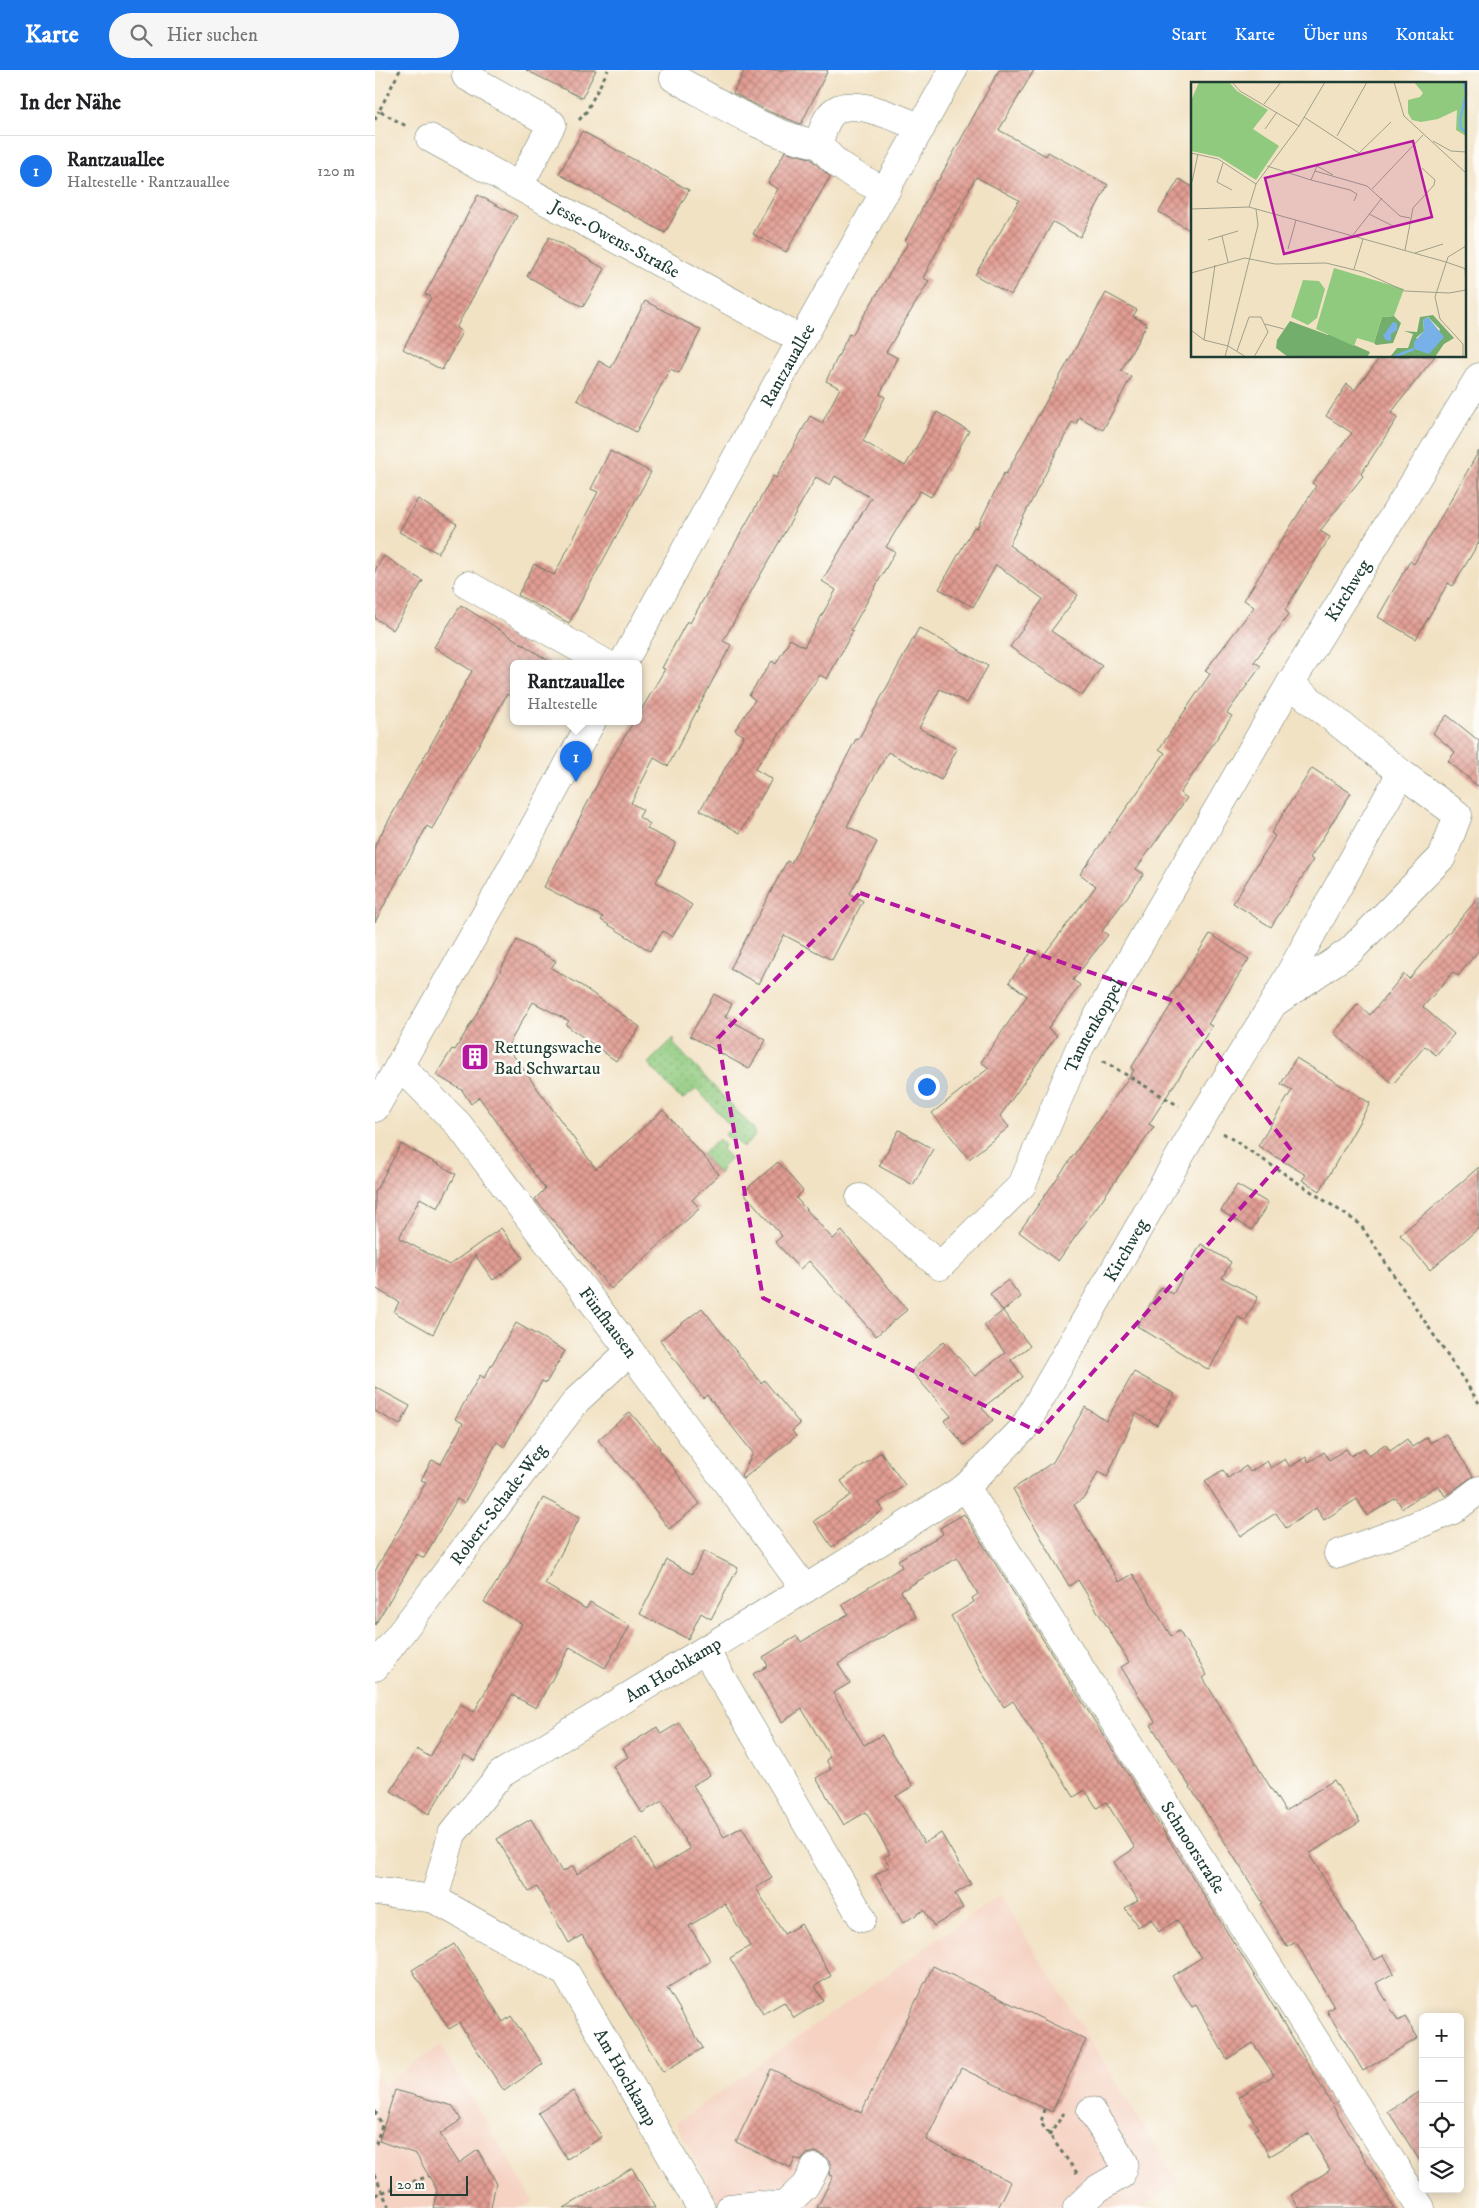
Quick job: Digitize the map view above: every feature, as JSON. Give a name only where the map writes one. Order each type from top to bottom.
[{"type":"street","name":"Rantzauallee","points":[[625,660],[953,70]]},
{"type":"street","points":[[466,76],[552,124],[519,186]]},
{"type":"street","points":[[674,78],[778,133],[797,140],[819,144],[832,161],[855,176],[885,191]]},
{"type":"street","points":[[819,144],[826,122],[836,110],[854,106],[887,113],[921,128]]},
{"type":"street","name":"Jesse-Owens-Straße","points":[[430,138],[802,340]]},
{"type":"street","name":"Kirchweg","points":[[1273,1004],[1350,951],[1442,857],[1458,815],[1401,773],[1290,684],[1479,377]]},
{"type":"street","points":[[468,585],[600,660]]},
{"type":"street","name":"Tannenkoppel","points":[[860,1198],[940,1266],[1022,1185],[1080,1047],[1290,684]]},
{"type":"street","points":[[375,1108],[590,725]]},
{"type":"street","name":"Kirchweg","points":[[966,1487],[1023,1429],[1201,1118],[1273,1004],[1401,773]]},
{"type":"street","name":"Fünfhausen","points":[[400,1066],[458,1124],[805,1589]]},
{"type":"street","name":"Robert-Schade-Weg","points":[[375,1667],[577,1400],[629,1351]]},
{"type":"street","name":"Am Hochkamp","points":[[434,1899],[453,1834],[501,1774],[805,1589],[966,1487]]},
{"type":"street","name":"Schnoorstraße","points":[[966,1487],[1421,2208]]},
{"type":"street","points":[[1338,1554],[1453,1510],[1479,1490]]},
{"type":"street","points":[[705,1650],[862,1918]]},
{"type":"street","name":"Am Hochkamp","points":[[375,1891],[434,1899],[566,1973],[701,2208]]},
{"type":"street","points":[[1085,2201],[1121,2175],[1124,2162],[1091,2111]]},
{"type":"street","points":[[730,2208],[757,2205],[784,2206],[805,2186],[815,2168]]},
{"type":"path","points":[[375,120],[400,70]]},
{"type":"path","points":[[379,112],[430,138]]},
{"type":"path","points":[[1080,1047],[1201,1118],[1359,1224],[1479,1403]]},
{"type":"path","points":[[1044,2109],[1041,2123],[1085,2201]]},
{"type":"path","points":[[375,2111],[382,2125],[375,2146]]},
{"type":"path","points":[[375,2174],[389,2208]]},
{"type":"path","points":[[375,2195],[429,2176]]},
{"type":"highlighted area","points":[[860,893],[1177,1002],[1292,1151],[1039,1432],[763,1298],[718,1038]]},
{"type":"shaded area","points":[[1000,1895],[1178,2182],[1142,2208],[721,2208],[676,2123]]},
{"type":"shaded area","points":[[440,2045],[534,2202],[523,2208],[375,2208],[375,2070],[384,2085]]},
{"type":"green space","points":[[674,1038],[674,1044],[754,1129],[754,1137],[743,1148],[734,1138],[730,1141],[725,1134],[732,1128],[697,1089],[683,1099],[675,1094],[648,1063]]},
{"type":"green space","points":[[719,1139],[725,1145],[722,1149],[731,1159],[723,1166],[719,1174],[702,1154]]},
{"type":"building","points":[[526,70],[596,70],[582,98]]},
{"type":"building","points":[[745,70],[828,70],[801,124],[770,112],[733,93]]},
{"type":"building","points":[[999,70],[1034,70],[999,130],[1046,156],[1048,152],[1108,185],[1080,237],[1053,222],[1011,295],[975,275],[1019,200],[976,177],[923,278],[929,281],[886,352],[898,358],[880,394],[885,397],[863,441],[905,466],[937,412],[969,431],[931,497],[920,491],[886,547],[895,552],[851,630],[853,631],[827,679],[820,675],[755,769],[772,779],[740,833],[700,810],[744,736],[735,730],[755,700],[749,695],[772,661],[776,664],[790,639],[804,647],[836,590],[822,581],[871,498],[835,476],[830,485],[816,477],[723,641],[731,645],[668,766],[654,758],[631,803],[643,810],[639,817],[650,824],[647,829],[676,843],[656,882],[692,905],[672,937],[663,931],[650,951],[601,920],[603,917],[544,887],[603,773],[632,725],[642,725],[642,709],[665,669],[662,668],[687,621],[690,623],[773,476],[776,478],[810,416],[822,423],[840,388],[826,381],[849,334],[852,335],[908,243],[905,241]]},
{"type":"building","points":[[582,131],[689,190],[665,233],[559,174]]},
{"type":"building","points":[[785,151],[810,158],[830,177],[786,252],[753,234],[778,189],[768,183]]},
{"type":"building","points":[[1179,179],[1191,186],[1191,231],[1159,212]]},
{"type":"building","points":[[478,195],[517,216],[456,328],[462,332],[442,370],[403,349],[431,297],[425,294]]},
{"type":"building","points":[[549,237],[605,269],[583,307],[527,276]]},
{"type":"building","points":[[1106,293],[1137,310],[1133,316],[1147,324],[1121,371],[1131,377],[1103,430],[1079,417],[1076,424],[1072,422],[1009,545],[1078,595],[1051,631],[1102,666],[1082,696],[1010,647],[1043,599],[996,565],[973,607],[939,589],[974,527],[977,528],[1004,473],[1006,474]]},
{"type":"building","points":[[645,301],[701,330],[679,373],[670,369],[636,432],[577,400],[599,361],[611,368]]},
{"type":"building","points":[[1379,358],[1433,358],[1391,413],[1398,417],[1361,474],[1363,476],[1320,531],[1330,537],[1285,610],[1289,614],[1254,662],[1261,666],[1227,713],[1232,716],[1180,793],[1187,798],[1136,869],[1144,874],[1102,931],[1108,935],[1073,980],[1080,985],[1048,1028],[1057,1035],[1000,1116],[1009,1127],[969,1159],[932,1113],[989,1068],[981,1062],[1027,996],[1009,982],[1033,950],[1042,957],[1096,886],[1080,874],[1165,753],[1159,749],[1210,674],[1205,671],[1254,607],[1244,600],[1316,486],[1312,483],[1352,433],[1326,416],[1347,384],[1355,390]]},
{"type":"building","points":[[610,451],[651,472],[569,623],[518,595],[534,564],[554,575],[598,492],[591,489]]},
{"type":"building","points":[[1479,451],[1479,542],[1453,586],[1448,583],[1416,639],[1378,617],[1410,561],[1414,564]]},
{"type":"building","points":[[418,499],[457,524],[438,553],[399,532]]},
{"type":"building","points":[[384,556],[423,581],[393,630],[375,618],[375,570]]},
{"type":"building","points":[[461,605],[547,660],[510,660],[510,696],[507,694],[432,829],[427,826],[375,922],[375,845],[472,671],[434,647]]},
{"type":"building","points":[[919,628],[988,666],[967,703],[940,689],[919,728],[957,749],[941,780],[888,752],[847,826],[877,842],[850,894],[863,901],[832,960],[784,935],[759,984],[730,969],[787,861],[791,863],[856,739],[858,740]]},
{"type":"building","points":[[1447,715],[1479,741],[1479,787],[1448,761],[1455,752],[1433,733]]},
{"type":"building","points":[[1312,768],[1351,793],[1310,858],[1313,860],[1271,927],[1233,903],[1275,836],[1271,833]]},
{"type":"building","points":[[1479,897],[1479,950],[1458,976],[1453,972],[1423,1007],[1454,1034],[1436,1055],[1425,1046],[1393,1084],[1334,1033],[1358,1004],[1370,1015],[1404,974],[1409,979]]},
{"type":"building","points":[[1210,934],[1249,959],[1208,1024],[1212,1026],[1149,1124],[1154,1127],[1058,1261],[1019,1232],[1134,1070],[1131,1068],[1173,1002],[1169,999]]},
{"type":"building","points":[[517,940],[556,961],[551,968],[582,986],[640,1027],[616,1061],[566,1025],[569,1021],[533,1002],[506,1049],[510,1051],[596,1169],[663,1110],[719,1174],[692,1200],[700,1208],[611,1289],[535,1199],[545,1189],[479,1097],[471,1104],[462,1090],[436,1075],[452,1049],[455,1050],[473,1020]]},
{"type":"building","points":[[714,994],[732,1004],[725,1017],[766,1040],[749,1069],[690,1036]]},
{"type":"building","points":[[1296,1058],[1370,1103],[1320,1191],[1302,1180],[1306,1175],[1258,1146],[1292,1090],[1281,1084]]},
{"type":"building","points":[[899,1130],[933,1149],[913,1185],[879,1166]]},
{"type":"building","points":[[401,1144],[456,1174],[438,1208],[420,1198],[399,1238],[449,1265],[501,1228],[523,1258],[493,1280],[475,1255],[433,1334],[394,1312],[399,1302],[375,1288],[375,1192]]},
{"type":"building","points":[[778,1162],[803,1191],[796,1198],[833,1239],[842,1231],[907,1310],[876,1336],[809,1261],[800,1269],[775,1242],[782,1236],[743,1192]]},
{"type":"building","points":[[1479,1167],[1479,1228],[1430,1270],[1400,1235]]},
{"type":"building","points":[[1237,1185],[1268,1203],[1252,1230],[1221,1211]]},
{"type":"building","points":[[1201,1244],[1231,1262],[1222,1278],[1258,1297],[1245,1321],[1238,1317],[1209,1370],[1137,1326],[1161,1287],[1173,1294]]},
{"type":"building","points":[[1008,1280],[1021,1297],[1003,1311],[990,1294]]},
{"type":"building","points":[[702,1308],[761,1383],[764,1380],[800,1424],[792,1431],[796,1436],[743,1479],[741,1476],[753,1453],[707,1395],[703,1398],[660,1340]]},
{"type":"building","points":[[1003,1311],[1030,1346],[1011,1360],[1023,1377],[982,1408],[993,1420],[964,1445],[944,1421],[951,1416],[911,1371],[944,1341],[975,1376],[1005,1353],[984,1325]]},
{"type":"building","points":[[516,1323],[565,1351],[546,1383],[542,1381],[504,1447],[497,1442],[464,1503],[457,1499],[424,1558],[417,1554],[375,1625],[375,1571],[426,1482],[421,1480],[432,1460],[441,1464],[463,1423],[455,1419],[480,1375],[484,1378]]},
{"type":"building","points":[[1134,1372],[1175,1394],[1157,1425],[1136,1413],[1107,1477],[1098,1472],[1086,1496],[1074,1505],[1119,1582],[1133,1574],[1171,1636],[1179,1631],[1207,1675],[1203,1678],[1285,1811],[1334,1780],[1360,1822],[1309,1854],[1375,1960],[1384,1955],[1394,1973],[1376,1983],[1398,2021],[1405,2017],[1418,2038],[1363,2071],[1327,2011],[1334,2007],[1296,1942],[1287,1947],[1261,1904],[1263,1903],[1151,1725],[1155,1722],[1121,1667],[1129,1662],[1078,1580],[1069,1586],[1013,1489],[1053,1462],[1085,1407],[1106,1421]]},
{"type":"building","points":[[375,1387],[410,1406],[400,1425],[375,1411]]},
{"type":"building","points":[[630,1412],[660,1448],[700,1504],[669,1529],[631,1478],[598,1440]]},
{"type":"building","points":[[1446,1434],[1473,1476],[1445,1496],[1438,1485],[1402,1508],[1396,1498],[1367,1516],[1357,1499],[1324,1520],[1316,1508],[1286,1528],[1276,1513],[1240,1536],[1205,1481],[1223,1470],[1228,1478],[1246,1466],[1250,1472],[1267,1461],[1271,1468],[1285,1459],[1290,1467],[1306,1457],[1309,1462],[1324,1452],[1329,1460],[1346,1449],[1351,1456],[1364,1448],[1369,1455],[1385,1444],[1390,1451],[1407,1439],[1412,1447],[1427,1437],[1430,1443]]},
{"type":"building","points":[[881,1452],[905,1485],[879,1503],[883,1510],[832,1547],[814,1521],[851,1495],[841,1481]]},
{"type":"building","points":[[543,1498],[580,1517],[545,1584],[586,1609],[590,1602],[630,1626],[605,1668],[570,1647],[536,1708],[512,1695],[475,1761],[465,1755],[429,1814],[391,1791],[417,1749],[430,1757],[460,1704],[474,1712],[522,1624],[484,1602],[509,1563]]},
{"type":"building","points":[[964,1514],[1263,1989],[1394,2208],[1299,2208],[1291,2195],[1330,2170],[1309,2133],[1270,2156],[1254,2130],[1258,2128],[1239,2097],[1274,2075],[1253,2043],[1227,2059],[1196,2005],[1192,2007],[1172,1976],[1201,1958],[1177,1920],[1159,1932],[1151,1919],[1138,1927],[1125,1908],[1138,1900],[1114,1862],[1135,1848],[1106,1802],[1097,1808],[1085,1790],[1074,1797],[1013,1701],[1004,1707],[983,1674],[951,1616],[974,1602],[972,1598],[978,1594],[957,1558],[901,1591],[916,1617],[838,1664],[850,1683],[833,1693],[864,1745],[882,1735],[913,1786],[896,1796],[924,1843],[941,1833],[971,1884],[955,1894],[963,1908],[934,1926],[924,1910],[903,1923],[875,1875],[890,1866],[884,1857],[890,1854],[866,1812],[844,1825],[816,1778],[831,1769],[826,1760],[830,1757],[802,1709],[782,1722],[753,1674],[768,1666],[763,1657],[797,1636],[801,1642],[848,1614],[842,1604],[902,1567],[898,1560],[943,1534],[940,1528]]},
{"type":"building","points":[[704,1551],[738,1568],[711,1619],[701,1613],[688,1639],[640,1614],[667,1560],[692,1574]]},
{"type":"building","points":[[679,1723],[710,1775],[693,1785],[724,1837],[742,1827],[772,1878],[756,1888],[784,1934],[801,1924],[831,1976],[815,1986],[823,2000],[794,2018],[784,2002],[763,2014],[730,1958],[750,1946],[725,1904],[689,1926],[711,1961],[667,1988],[703,2048],[663,2072],[582,1935],[569,1943],[537,1887],[529,1892],[497,1839],[531,1819],[562,1872],[573,1866],[577,1874],[636,1838],[655,1870],[690,1849],[662,1801],[642,1813],[613,1766],[628,1757],[623,1748],[657,1727],[661,1734]]},
{"type":"building","points":[[454,1944],[503,2022],[511,2016],[543,2064],[504,2091],[459,2023],[449,2029],[412,1970]]},
{"type":"building","points":[[933,1966],[1086,2040],[1052,2112],[961,2068],[926,2140],[1011,2182],[998,2208],[817,2208],[833,2176],[829,2175],[831,2167],[829,2160],[823,2155],[815,2152],[807,2154],[801,2161],[795,2158],[791,2168],[736,2142],[771,2069],[861,2113]]},
{"type":"building","points":[[395,2090],[453,2106],[461,2120],[440,2134],[459,2163],[478,2150],[496,2182],[491,2208],[433,2208],[437,2190],[416,2154],[379,2141]]},
{"type":"building","points":[[573,2091],[602,2137],[567,2159],[538,2113]]},
{"type":"building","points":[[1419,2092],[1419,2160],[1388,2111]]},
{"type":"building","points":[[632,2168],[655,2208],[564,2208]]},
{"type":"place","name":"Rantzauallee","points":[[576,782]]},
{"type":"place","name":"Rettungswache Bad Schwartau","points":[[475,1057]]}]
